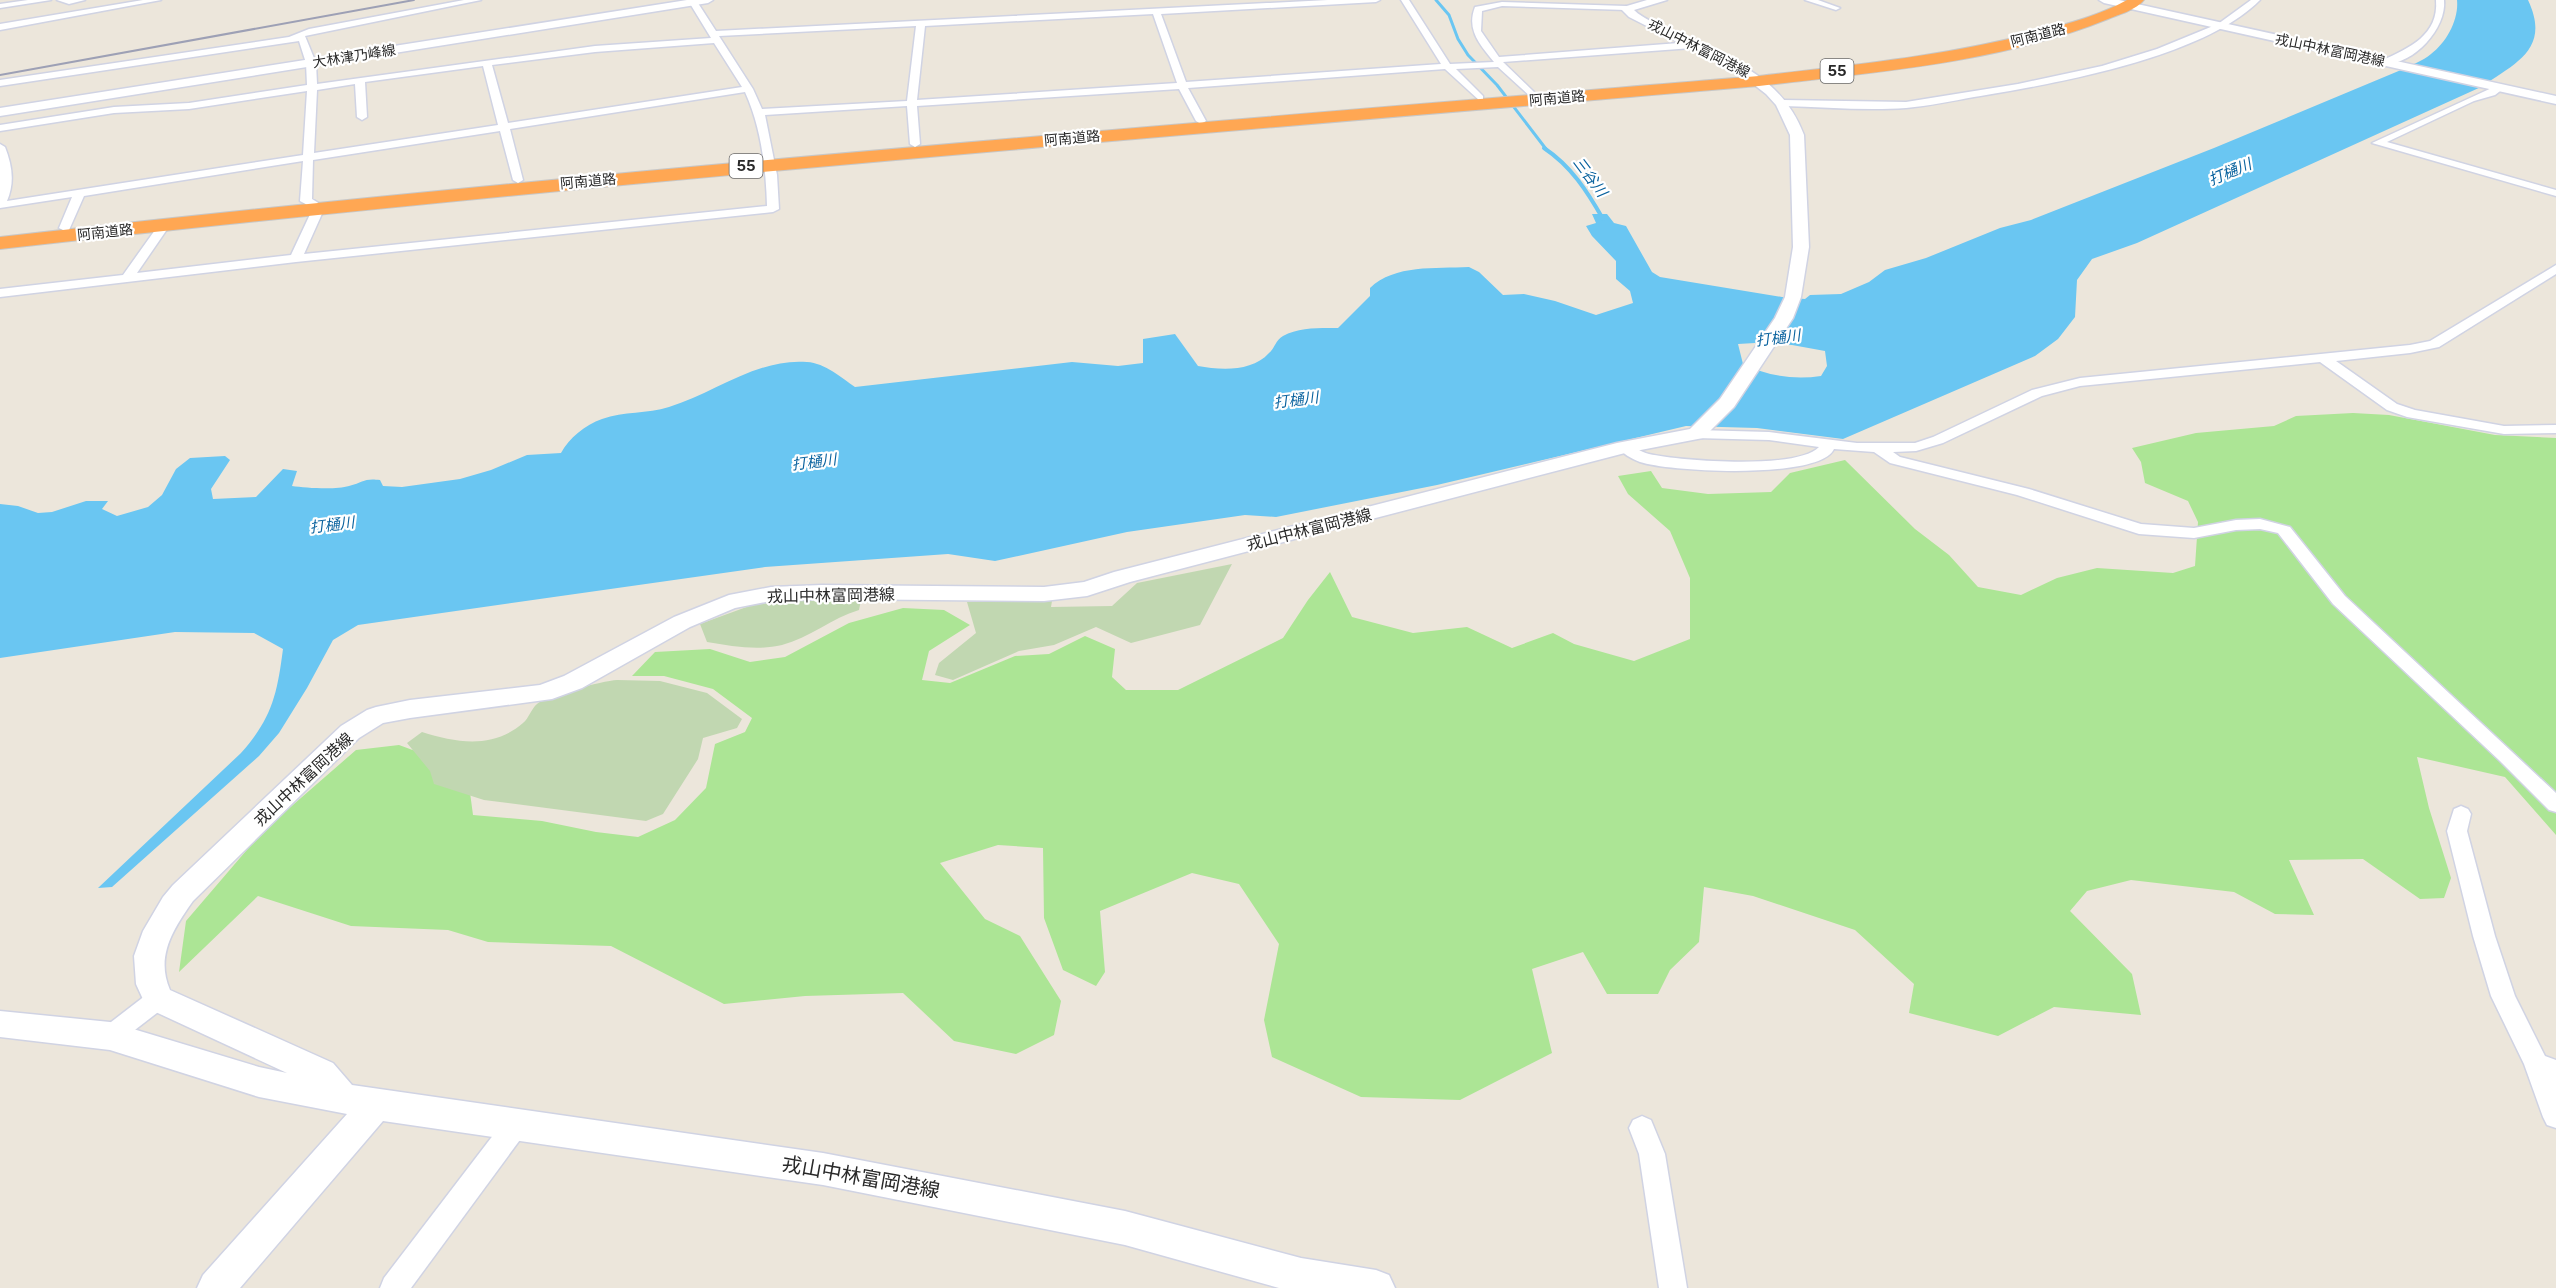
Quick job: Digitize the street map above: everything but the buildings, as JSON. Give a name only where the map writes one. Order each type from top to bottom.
[{"type":"highway","name":"阿南道路","points":[[0,243],[164,225],[312,204],[518,180],[1755,78],[1913,62],[1981,49],[2071,27],[2119,1]]},
{"type":"highway","name":"阿南道路","points":[[0,235],[915,144],[1488,100]]},
{"type":"main road","name":"大林津乃峰線","points":[[0,112],[708,0]]},
{"type":"main road","name":"戎山中林富岡港線","points":[[1626,8],[1662,0]]},
{"type":"main road","name":"戎山中林富岡港線","points":[[2119,1],[2221,26],[2556,100]]},
{"type":"main road","name":"戎山中林富岡港線","points":[[158,999],[150,984],[147,957],[162,921],[183,893],[350,732],[376,716],[410,709],[543,693],[573,682],[682,622],[729,602],[771,594],[822,592],[1044,594],[1087,589],[1122,577],[1624,447],[1698,432],[1728,403],[1784,318],[1793,297],[1801,248],[1797,135],[1793,119],[1784,103],[1755,78],[1633,15],[1626,8]]},
{"type":"main road","points":[[158,999],[321,1073],[341,1097]]},
{"type":"main road","name":"戎山中林富岡港線","points":[[0,1024],[110,1036],[259,1082],[376,1105],[823,1169],[950,1193],[1125,1228],[1301,1276],[1376,1288]]},
{"type":"main road","points":[[216,1288],[376,1105]]},
{"type":"street","points":[[0,6],[47,0]]},
{"type":"street","points":[[61,0],[69,2],[81,0]]},
{"type":"street","points":[[0,27],[128,2],[157,0]]},
{"type":"street","points":[[291,39],[309,32],[477,0]]},
{"type":"street","points":[[0,128],[114,110],[189,106],[487,62],[714,37],[1097,11],[1156,11],[1376,0]]},
{"type":"street","points":[[1405,0],[1452,67],[1488,100]]},
{"type":"street","points":[[1809,0],[1836,8]]},
{"type":"street","points":[[1784,103],[1888,105],[1955,98],[2104,68],[2160,51],[2221,26],[2256,0]]},
{"type":"street","points":[[2390,63],[2406,54],[2432,32],[2439,21],[2440,0]]},
{"type":"street","points":[[0,292],[296,258],[773,209],[769,160],[759,112],[748,89],[714,37],[686,2]]},
{"type":"street","points":[[1471,2],[1485,6]]},
{"type":"street","points":[[1529,96],[1496,63],[1481,40],[1475,28],[1478,9],[1502,4],[1626,8]]},
{"type":"street","points":[[1156,11],[1182,85],[1201,121]]},
{"type":"street","points":[[915,144],[912,103],[921,23]]},
{"type":"street","points":[[0,83],[302,38],[311,63],[309,157],[312,204],[296,258]]},
{"type":"street","points":[[759,112],[1452,67],[1692,45]]},
{"type":"street","points":[[487,62],[518,180]]},
{"type":"street","points":[[360,80],[362,117]]},
{"type":"street","points":[[2494,87],[2492,93],[2471,99],[2377,143],[2556,193]]},
{"type":"street","points":[[0,204],[748,89]]},
{"type":"street","points":[[0,147],[5,161],[7,182],[7,191],[0,204]]},
{"type":"street","points":[[65,228],[73,215],[72,208],[79,193]]},
{"type":"street","points":[[126,278],[164,225]]},
{"type":"street","points":[[1698,432],[1769,436],[1879,449],[1916,447],[2037,393],[2080,382],[2434,345],[2556,269]]},
{"type":"street","points":[[2323,358],[2392,407],[2412,414],[2504,430],[2556,429]]},
{"type":"street","points":[[1624,447],[1644,458],[1718,466],[1763,466],[1808,461],[1826,451],[1827,443]]},
{"type":"street","points":[[1879,449],[1895,460],[2023,492],[2139,529],[2194,533],[2236,525],[2260,524],[2284,530],[2339,600],[2507,756],[2556,806]]},
{"type":"street","points":[[2461,814],[2457,831],[2484,936],[2503,996],[2546,1068],[2556,1116]]},
{"type":"street","points":[[110,1036],[158,999]]},
{"type":"street","points":[[394,1288],[516,1125]]},
{"type":"street","points":[[1642,1128],[1652,1154],[1673,1288]]},
{"type":"green space","points":[[2353,413],[2389,415],[2495,435],[2556,438],[2556,835],[2505,777],[2417,757],[2429,808],[2451,878],[2444,898],[2420,899],[2363,859],[2289,860],[2314,915],[2275,914],[2234,892],[2131,880],[2087,891],[2070,911],[2132,974],[2141,1015],[2054,1007],[1998,1036],[1909,1013],[1914,984],[1855,930],[1753,896],[1704,887],[1699,942],[1670,970],[1658,994],[1607,994],[1583,952],[1532,969],[1552,1053],[1460,1100],[1361,1097],[1272,1057],[1264,1020],[1279,944],[1239,884],[1192,873],[1100,911],[1105,972],[1096,986],[1063,970],[1044,918],[1043,848],[998,845],[940,863],[985,919],[1020,936],[1061,1001],[1054,1035],[1016,1054],[954,1041],[903,993],[805,996],[724,1004],[611,946],[488,942],[448,930],[351,926],[258,896],[179,972],[186,921],[263,831],[356,750],[399,745],[467,770],[473,815],[542,821],[596,832],[638,837],[675,820],[706,788],[715,744],[745,732],[752,718],[713,689],[664,676],[632,676],[655,652],[710,649],[750,662],[785,657],[849,623],[903,608],[944,610],[970,625],[929,651],[922,680],[950,683],[1015,656],[1049,654],[1085,636],[1115,649],[1112,677],[1126,690],[1178,690],[1283,638],[1330,572],[1352,617],[1413,633],[1467,627],[1512,648],[1553,633],[1574,644],[1634,661],[1690,639],[1690,578],[1670,531],[1628,494],[1618,476],[1651,471],[1662,488],[1708,494],[1771,492],[1790,473],[1845,460],[1915,529],[1949,555],[1978,587],[2021,595],[2057,578],[2097,568],[2173,573],[2195,566],[2198,522],[2188,501],[2145,483],[2141,462],[2132,448],[2196,433],[2274,426],[2296,416]]},
{"type":"green space","points":[[1232,564],[1200,625],[1131,643],[1096,627],[1054,645],[1019,651],[953,680],[935,675],[939,663],[976,633],[967,602],[1052,601],[1051,607],[1112,606],[1137,583]]},
{"type":"green space","points":[[796,600],[861,600],[859,610],[802,638],[773,647],[744,647],[707,642],[700,624],[752,605]]},
{"type":"green space","points":[[617,680],[660,681],[707,693],[742,719],[737,728],[703,738],[698,759],[663,814],[646,821],[484,800],[434,784],[430,771],[407,743],[422,732],[461,741],[499,737],[523,723],[535,706],[543,700],[575,689]]},
{"type":"water","name":"打樋川","points":[[2457,0],[2528,0],[2534,17],[2535,31],[2532,43],[2517,62],[2481,87],[2137,243],[2092,259],[2077,280],[2075,317],[2058,339],[2035,356],[1843,439],[1757,428],[1686,426],[1437,485],[1276,517],[1245,515],[1127,532],[995,561],[948,554],[765,567],[358,625],[333,640],[279,733],[259,756],[112,887],[98,888],[241,753],[260,728],[275,693],[283,649],[254,633],[175,632],[0,658],[0,504],[18,506],[38,513],[52,512],[86,501],[108,501],[102,509],[117,516],[148,507],[162,495],[176,469],[190,458],[225,456],[230,460],[211,489],[213,499],[256,497],[283,469],[297,471],[292,486],[313,488],[343,487],[371,480],[380,480],[383,486],[402,487],[460,479],[491,470],[527,455],[561,453],[578,433],[602,419],[669,407],[753,371],[789,362],[820,365],[855,387],[1072,362],[1118,366],[1143,363],[1143,339],[1175,334],[1198,366],[1245,367],[1262,359],[1280,338],[1289,333],[1310,329],[1338,328],[1370,296],[1370,288],[1380,280],[1403,271],[1416,269],[1469,267],[1479,272],[1503,295],[1524,294],[1555,301],[1596,315],[1633,303],[1630,291],[1616,279],[1616,261],[1592,236],[1586,226],[1596,223],[1592,214],[1607,214],[1614,223],[1626,226],[1652,272],[1660,277],[1782,297],[1805,299],[1810,295],[1841,294],[1869,282],[1885,270],[1926,258],[2000,228],[2031,220],[2214,148],[2417,63],[2442,43],[2451,30]],"holes":[[[1738,344],[1792,345],[1825,351],[1827,366],[1821,376],[1801,378],[1762,372],[1743,364]]]},
{"type":"waterway","name":"三谷川","points":[[1436,0],[1449,15],[1458,39],[1468,55],[1497,85],[1546,149]]},
{"type":"waterway","name":"三谷川","points":[[1544,148],[1578,180],[1603,219]]},
{"type":"railway","points":[[0,75],[414,0]]}]
